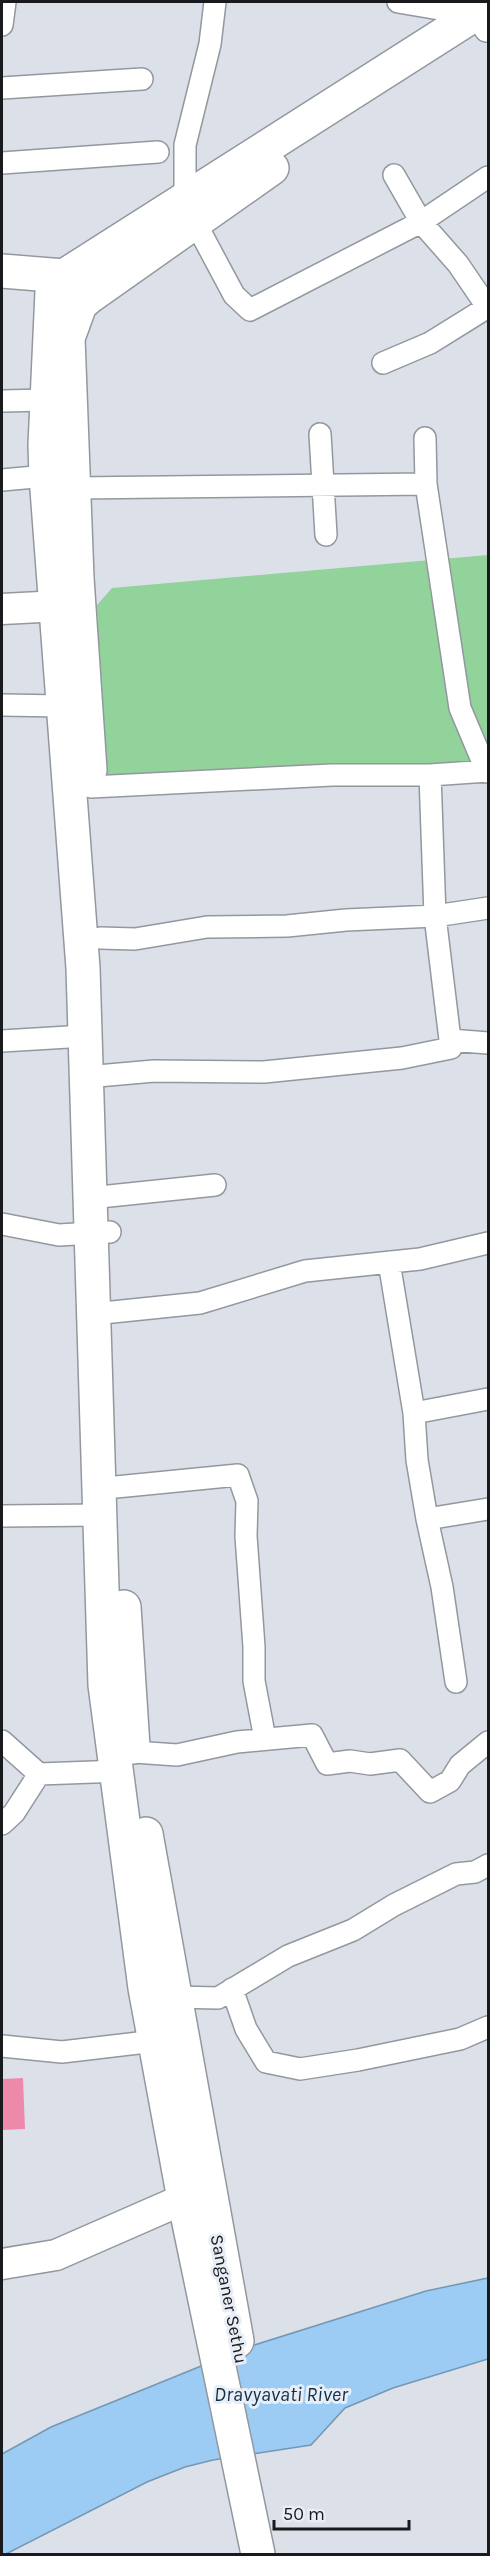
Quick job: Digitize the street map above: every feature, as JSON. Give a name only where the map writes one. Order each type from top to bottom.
[{"type":"main road","points":[[2,291],[71,292],[190,210],[483,17]]},
{"type":"main road","points":[[2,271],[71,292]]},
{"type":"main road","points":[[71,292],[47,400],[60,482],[66,597],[91,787],[100,938],[96,1077],[100,1232],[103,1313],[116,1487],[124,1765],[145,1988],[155,2041],[196,2192]]},
{"type":"main road","points":[[60,482],[71,292]]},
{"type":"main road","points":[[66,597],[63,706],[83,968],[85,1036],[96,1077]]},
{"type":"main road","points":[[103,1313],[99,1515],[105,1685],[124,1765]]},
{"type":"main road","points":[[124,1765],[135,1770],[174,1997],[196,2192]]},
{"type":"main road","name":"Sanganer Sethu","points":[[196,2192],[258,2554]]},
{"type":"main road","name":"Sanganer Sethu","points":[[196,2192],[276,2554]]},
{"type":"street","points":[[215,2],[210,44],[185,145],[190,210],[234,295],[250,310],[422,222],[489,177]]},
{"type":"street","points":[[398,2],[483,17]]},
{"type":"street","points":[[2,88],[142,79]]},
{"type":"street","points":[[2,163],[158,152]]},
{"type":"street","points":[[383,363],[430,343],[488,307],[458,264],[422,222],[394,175]]},
{"type":"street","points":[[2,402],[47,400]]},
{"type":"street","points":[[320,434],[326,535]]},
{"type":"street","points":[[91,787],[332,775],[430,775],[488,771],[460,708],[426,484],[425,438]]},
{"type":"street","points":[[2,480],[322,485],[426,484]]},
{"type":"street","points":[[2,593],[66,597]]},
{"type":"street","points":[[2,609],[66,597]]},
{"type":"street","points":[[2,705],[63,706]]},
{"type":"street","points":[[96,1077],[166,1071],[264,1072],[402,1058],[451,1048],[435,916],[430,775]]},
{"type":"street","points":[[100,938],[135,939],[207,927],[286,926],[346,920],[435,916],[489,908]]},
{"type":"street","points":[[2,1041],[85,1036]]},
{"type":"street","points":[[450,1040],[489,1043]]},
{"type":"street","points":[[99,1197],[215,1185]]},
{"type":"street","points":[[2,1224],[59,1235],[100,1232]]},
{"type":"street","points":[[103,1313],[200,1303],[305,1271],[420,1259],[489,1242]]},
{"type":"street","points":[[389,1262],[414,1413],[417,1460],[442,1587],[456,1682]]},
{"type":"street","points":[[414,1413],[489,1399]]},
{"type":"street","points":[[116,1487],[238,1474],[247,1501],[246,1536],[254,1647],[254,1681],[265,1739]]},
{"type":"street","points":[[427,1519],[489,1509]]},
{"type":"street","points":[[2,1516],[99,1515]]},
{"type":"street","points":[[2,1741],[39,1774],[124,1765],[237,1742],[312,1735],[327,1764],[350,1761],[370,1764],[400,1760],[430,1792],[450,1781],[460,1765],[489,1742]]},
{"type":"street","points":[[2,1824],[14,1813],[39,1774]]},
{"type":"street","points":[[174,1997],[218,1998],[288,1956],[353,1930],[394,1905],[456,1874],[475,1872],[489,1865]]},
{"type":"street","points":[[232,1989],[246,2029],[266,2062],[300,2068],[358,2060],[460,2039],[489,2027]]},
{"type":"street","points":[[2,2046],[62,2052],[155,2041]]},
{"type":"street","points":[[2,2264],[56,2255],[196,2192]]},
{"type":"green space","points":[[488,555],[488,762],[104,779],[97,605],[112,588]]},
{"type":"water","name":"Dravyavati River","points":[[488,2278],[488,2359],[393,2388],[345,2408],[311,2445],[213,2460],[185,2467],[147,2482],[2,2554],[2,2454],[51,2427],[248,2347],[426,2291]]},
{"type":"building","points":[[23,2078],[25,2129],[2,2130],[2,2079]]}]
